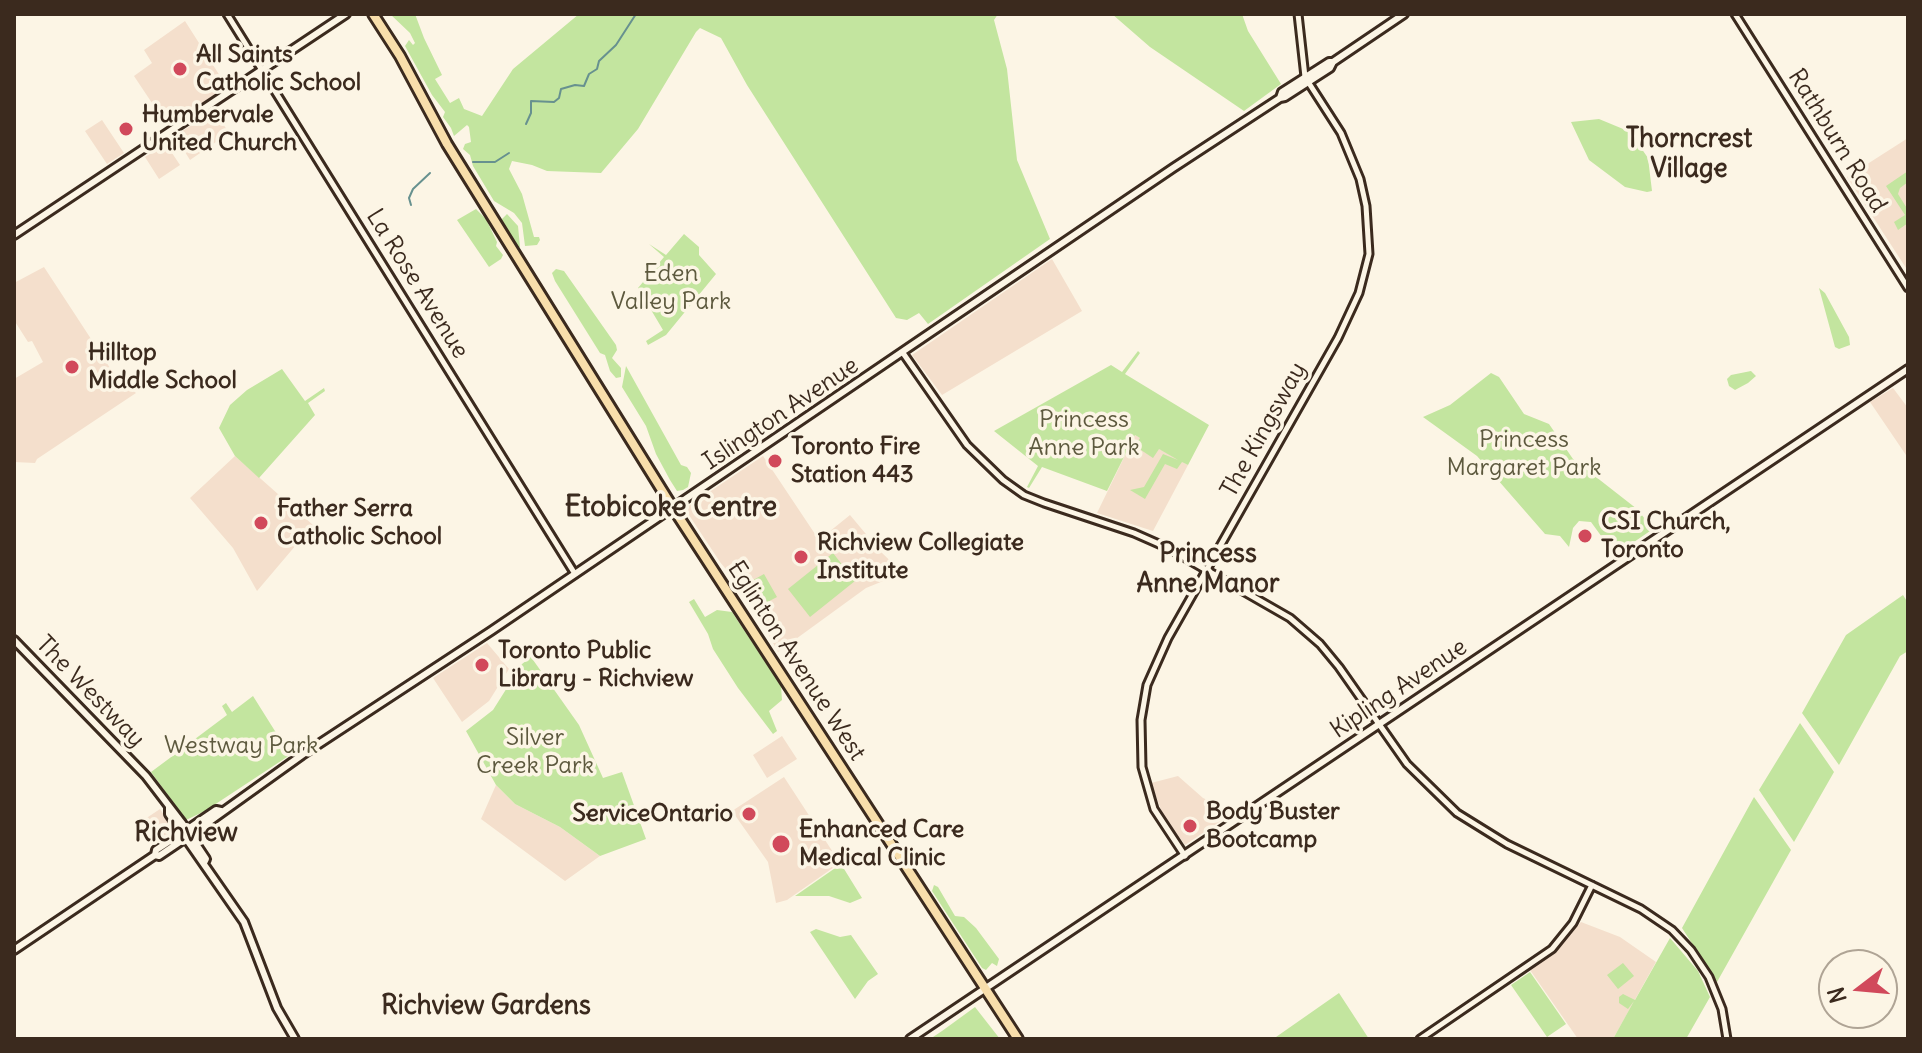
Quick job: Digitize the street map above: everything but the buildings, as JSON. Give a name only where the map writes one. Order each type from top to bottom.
[{"type":"main road","points":[[14,235],[346,14]]},
{"type":"main road","name":"Eglinton Avenue West","points":[[373,14],[400,56],[447,144],[673,508],[1018,1039]]},
{"type":"main road","name":"Islington Avenue","points":[[14,950],[155,855],[159,856],[216,810],[221,811],[1280,98],[1282,92],[1306,80],[1404,14]]},
{"type":"main road","name":"Kipling Avenue","points":[[910,1039],[1908,369]]},
{"type":"main road","name":"The Westway","points":[[14,640],[141,770],[169,807],[201,862],[246,927],[273,1000],[295,1039]]},
{"type":"street","name":"La Rose Avenue","points":[[227,14],[575,574]]},
{"type":"street","name":"The Kingsway","points":[[1185,856],[1159,817],[1150,797],[1141,757],[1141,720],[1152,669],[1338,338],[1359,293],[1366,268],[1369,233],[1357,169],[1341,133],[1306,80],[1298,14]]},
{"type":"street","name":"Rathburn Road","points":[[1735,14],[1908,288]]},
{"type":"street","points":[[903,353],[967,445],[1003,480],[1024,495],[1149,539],[1270,606],[1304,630],[1339,667],[1415,774],[1457,813],[1507,844],[1652,915],[1672,930],[1691,950],[1715,990],[1727,1039]]},
{"type":"street","points":[[1420,1039],[1552,949],[1573,923],[1592,885]]},
{"type":"shaded area","name":"All Saints Catholic School","points":[[185,21],[227,87],[168,127],[134,76],[152,63],[144,50]]},
{"type":"shaded area","points":[[214,110],[229,133],[190,160],[175,136]]},
{"type":"shaded area","points":[[102,120],[124,153],[107,164],[85,131]]},
{"type":"shaded area","points":[[1908,138],[1908,271],[1847,177]]},
{"type":"shaded area","points":[[166,144],[180,165],[159,179],[145,157]]},
{"type":"shaded area","points":[[1052,259],[1082,311],[942,395],[912,355]]},
{"type":"shaded area","name":"Hilltop Middle School","points":[[44,267],[112,371],[136,393],[35,463],[14,462],[14,379],[43,362],[32,341],[28,342],[14,320],[14,283]]},
{"type":"shaded area","points":[[1893,388],[1908,408],[1908,458],[1870,402]]},
{"type":"shaded area","points":[[1135,435],[1188,465],[1153,531],[1097,513]]},
{"type":"shaded area","name":"Father Serra Catholic School","points":[[235,456],[313,525],[257,591],[233,548],[190,498]]},
{"type":"shaded area","name":"Richview Collegiate Institute","points":[[763,456],[819,540],[850,515],[903,573],[866,588],[778,652],[740,582],[720,562],[687,512],[687,507]]},
{"type":"shaded area","points":[[487,643],[509,669],[489,701],[462,722],[433,678]]},
{"type":"shaded area","points":[[782,736],[797,759],[767,778],[753,755]]},
{"type":"shaded area","points":[[1178,776],[1203,798],[1234,812],[1185,845],[1163,815],[1151,783]]},
{"type":"shaded area","points":[[784,777],[840,863],[787,900],[776,903],[768,862],[732,811]]},
{"type":"shaded area","points":[[496,785],[515,804],[560,827],[600,856],[565,881],[481,819]]},
{"type":"shaded area","points":[[160,809],[174,830],[157,843],[142,821]]},
{"type":"shaded area","points":[[1581,922],[1620,937],[1656,962],[1613,1039],[1578,1039],[1530,970],[1562,944]]},
{"type":"green space","points":[[390,14],[415,14],[442,75],[435,79],[450,103],[459,98],[464,109],[482,116],[513,69],[579,14],[998,14],[994,20],[1007,69],[1017,160],[1050,239],[928,324],[919,313],[907,320],[896,318],[747,85],[721,38],[700,28],[638,129],[601,173],[547,171],[512,161],[509,169],[522,194],[534,237],[540,240],[537,245],[525,246],[522,223],[514,213],[494,201],[473,166],[470,155],[463,149],[465,144],[471,142],[469,127],[467,125],[454,136],[443,117],[445,112],[405,46],[409,40],[413,45],[415,43],[410,33]]},
{"type":"green space","points":[[1112,14],[1242,14],[1248,31],[1281,84],[1244,111],[1150,47]]},
{"type":"green space","points":[[1599,119],[1628,131],[1639,145],[1648,158],[1652,191],[1625,187],[1589,160],[1571,122]]},
{"type":"green space","points":[[1908,171],[1908,182],[1898,194],[1908,210],[1908,223],[1898,230],[1894,222],[1905,215],[1886,186]]},
{"type":"green space","points":[[476,209],[486,219],[496,246],[503,255],[489,267],[457,220]]},
{"type":"green space","points":[[507,214],[518,226],[520,247],[517,249],[500,221]]},
{"type":"green space","name":"Eden Valley Park","points":[[684,234],[699,247],[699,255],[716,274],[666,335],[648,345],[646,341],[663,330],[638,288],[664,257],[649,244],[666,255]]},
{"type":"green space","points":[[556,269],[564,271],[616,345],[617,350],[612,358],[621,368],[621,377],[616,378],[610,371],[605,355],[600,353],[555,281],[552,273]]},
{"type":"green space","points":[[1819,288],[1825,293],[1849,337],[1850,345],[1839,349],[1835,347]]},
{"type":"green space","name":"Princess Anne Park","points":[[1138,351],[1140,353],[1125,374],[1209,425],[1188,465],[1182,462],[1177,469],[1165,464],[1145,499],[1130,490],[1144,487],[1163,454],[1178,460],[1159,449],[1153,458],[1135,446],[1140,438],[1135,435],[1107,491],[1042,467],[1027,487],[1038,466],[994,431],[1111,365],[1122,372]]},
{"type":"green space","points":[[626,366],[681,465],[691,473],[688,487],[683,490],[677,491],[670,480],[646,426],[622,387]]},
{"type":"green space","points":[[282,369],[305,401],[324,388],[325,391],[308,403],[315,415],[259,478],[235,456],[219,428],[230,405],[247,390]]},
{"type":"green space","points":[[1751,371],[1756,376],[1748,383],[1735,390],[1729,386],[1727,379],[1731,375]]},
{"type":"green space","name":"Princess Margaret Park","points":[[1491,373],[1499,377],[1524,414],[1549,424],[1573,459],[1637,509],[1653,529],[1615,555],[1591,522],[1579,521],[1573,528],[1569,547],[1560,536],[1545,534],[1477,456],[1423,417],[1450,405]]},
{"type":"green space","points":[[833,553],[855,581],[810,617],[788,589]]},
{"type":"green space","points":[[764,574],[777,597],[758,607],[746,584]]},
{"type":"green space","points":[[1903,595],[1908,603],[1908,651],[1900,656],[1839,765],[1802,713],[1846,635]]},
{"type":"green space","points":[[694,599],[705,617],[717,610],[732,612],[781,686],[782,700],[769,711],[777,731],[773,734],[713,649],[689,602]]},
{"type":"green space","name":"Silver Creek Park","points":[[531,657],[579,725],[603,778],[622,772],[646,839],[600,856],[560,827],[515,804],[496,785],[466,731],[493,710],[522,664]]},
{"type":"green space","name":"Westway Park","points":[[253,696],[290,755],[205,811],[186,820],[151,772],[186,746],[183,741],[189,739],[191,742],[227,715],[222,706],[226,703],[232,712]]},
{"type":"green space","points":[[1800,723],[1834,772],[1794,842],[1759,790]]},
{"type":"green space","points":[[1754,797],[1791,850],[1717,982],[1682,928]]},
{"type":"green space","points":[[841,864],[862,898],[850,903],[829,896],[795,896]]},
{"type":"green space","points":[[934,885],[955,916],[964,917],[976,928],[999,959],[997,966],[992,963],[986,970],[982,968],[932,891]]},
{"type":"green space","points":[[816,929],[840,937],[851,935],[878,974],[868,981],[855,999],[810,932]]},
{"type":"green space","points":[[1670,938],[1698,971],[1710,997],[1686,1039],[1613,1039],[1634,1001],[1628,1009],[1619,1003],[1619,997],[1623,994],[1635,1000]]},
{"type":"green space","points":[[1623,963],[1634,976],[1618,989],[1607,975]]},
{"type":"green space","points":[[1530,972],[1566,1024],[1547,1037],[1511,985]]},
{"type":"green space","points":[[1339,993],[1369,1039],[1276,1037]]},
{"type":"green space","points":[[975,1007],[1000,1039],[930,1039],[942,1031]]},
{"type":"waterway","points":[[526,124],[531,113],[531,101],[554,102],[559,98],[561,89],[584,86],[589,74],[597,69],[599,61],[616,45],[636,14]]},
{"type":"waterway","points":[[473,162],[495,162],[509,153]]},
{"type":"waterway","points":[[411,205],[409,198],[413,189],[430,173]]},
{"type":"place","name":"All Saints Catholic School","points":[[180,69]]},
{"type":"place","name":"Humbervale United Church","points":[[126,129]]},
{"type":"place","name":"Hilltop Middle School","points":[[72,367]]},
{"type":"place","name":"Toronto Fire Station 443","points":[[775,461]]},
{"type":"place","name":"Father Serra Catholic School","points":[[261,523]]},
{"type":"place","name":"CSI Church, Toronto","points":[[1585,536]]},
{"type":"place","name":"Richview Collegiate Institute","points":[[801,557]]},
{"type":"place","name":"Toronto Public Library - Richview","points":[[482,665]]},
{"type":"place","name":"ServiceOntario","points":[[749,814]]},
{"type":"place","name":"Body Buster Bootcamp","points":[[1190,826]]},
{"type":"place","name":"Enhanced Care Medical Clinic","points":[[781,844]]},
{"type":"district","name":"Thorncrest Village","points":[[1689,155]]},
{"type":"district","name":"Etobicoke Centre","points":[[671,508]]},
{"type":"district","name":"Princess Anne Manor","points":[[1208,570]]},
{"type":"district","name":"Richview","points":[[186,834]]},
{"type":"district","name":"Richview Gardens","points":[[486,1007]]}]
